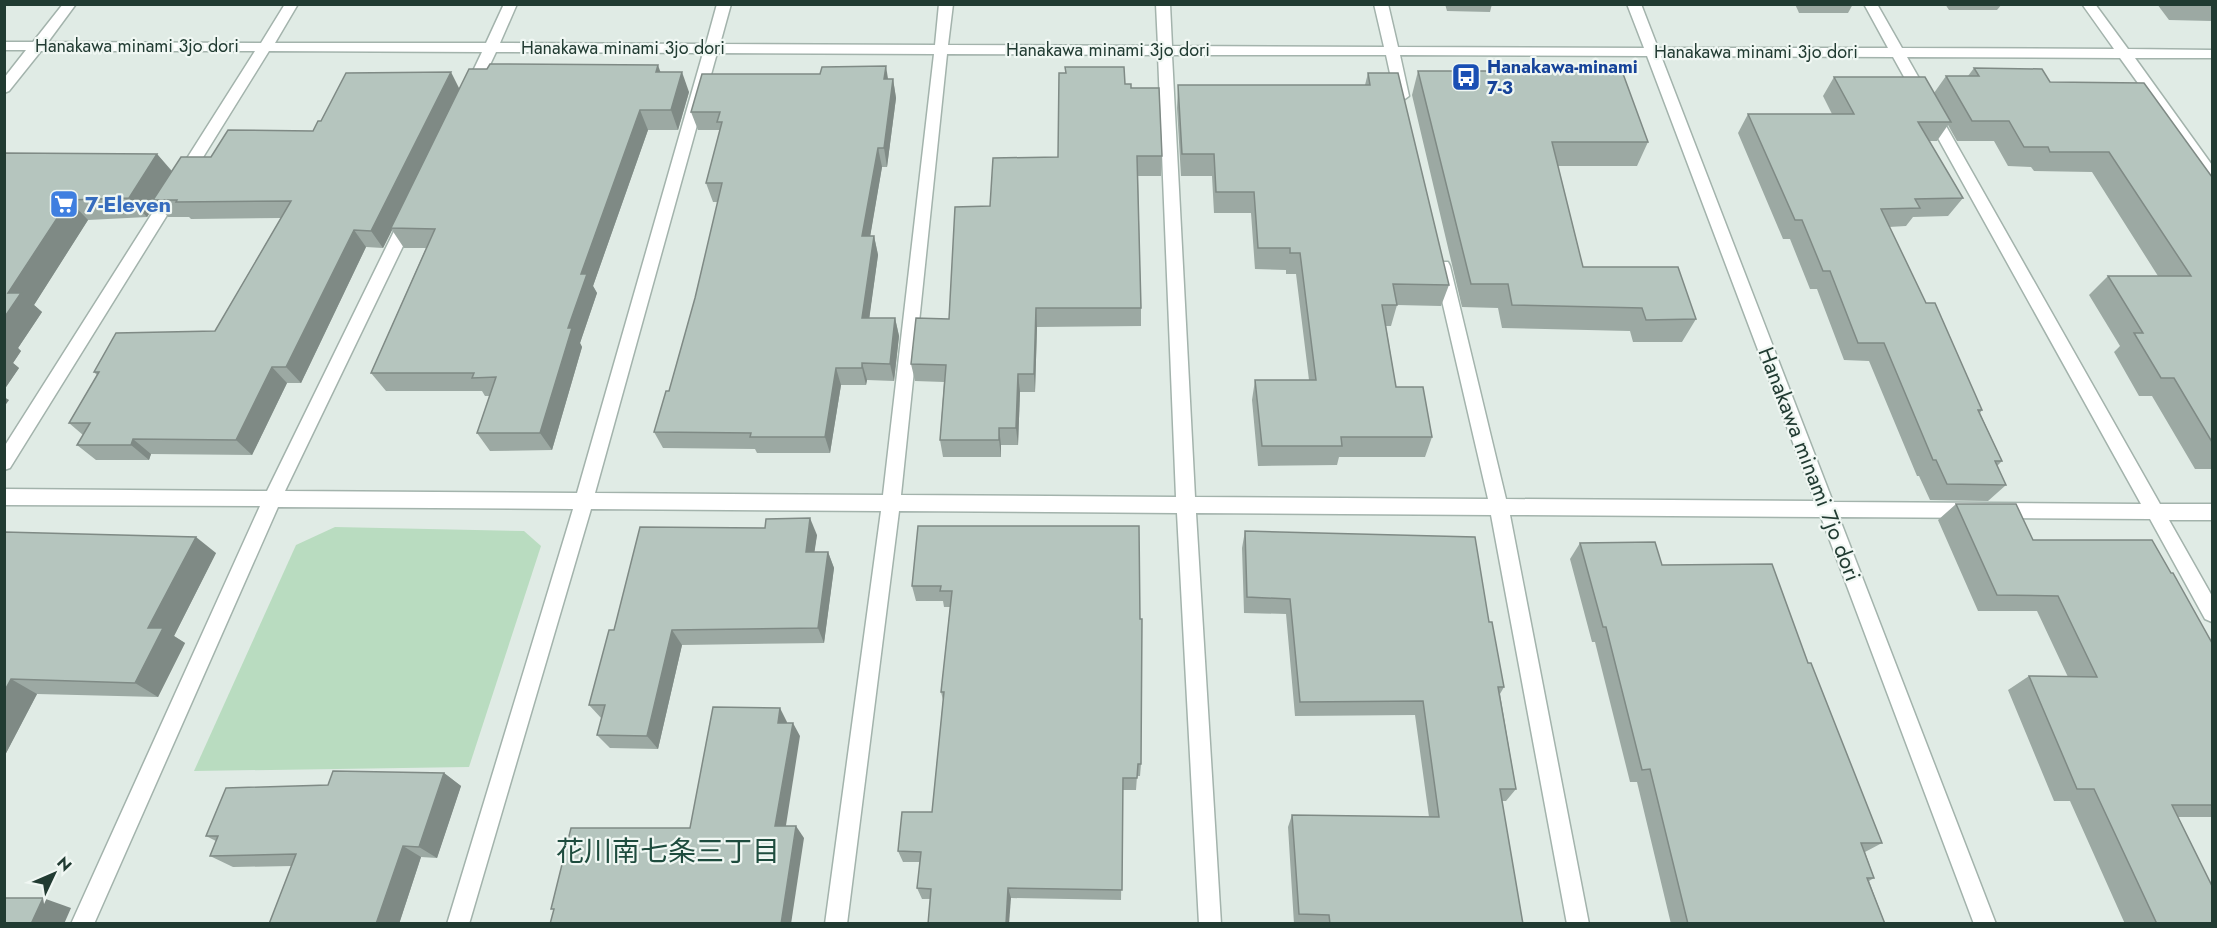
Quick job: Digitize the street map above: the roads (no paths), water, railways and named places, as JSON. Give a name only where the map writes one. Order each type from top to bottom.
[{"type":"street","points":[[4,88],[70,4]]},
{"type":"street","points":[[4,463],[292,4]]},
{"type":"street","points":[[465,101],[511,4]]},
{"type":"street","points":[[458,924],[584,501],[724,4]]},
{"type":"street","points":[[836,924],[891,503],[946,4]]},
{"type":"street","points":[[1163,4],[1186,505],[1210,924]]},
{"type":"street","points":[[1381,4],[1404,108]]},
{"type":"street","name":"Hanakawa minami 7jo dori","points":[[1634,4],[1985,924]]},
{"type":"street","points":[[1870,4],[2212,613]]},
{"type":"street","points":[[2088,4],[2212,175]]},
{"type":"street","name":"Hanakawa minami 3jo dori","points":[[4,46],[2212,54]]},
{"type":"street","points":[[82,924],[273,498],[418,198]]},
{"type":"street","points":[[1437,245],[1499,507],[1578,924]]},
{"type":"street","points":[[4,497],[2212,512]]},
{"type":"place","name":"Hanakawa-minami 7-3","points":[[1466,77]]},
{"type":"place","name":"7-Eleven","points":[[64,204]]},
{"type":"district","name":"花川南七条三丁目","points":[[668,851]]}]
